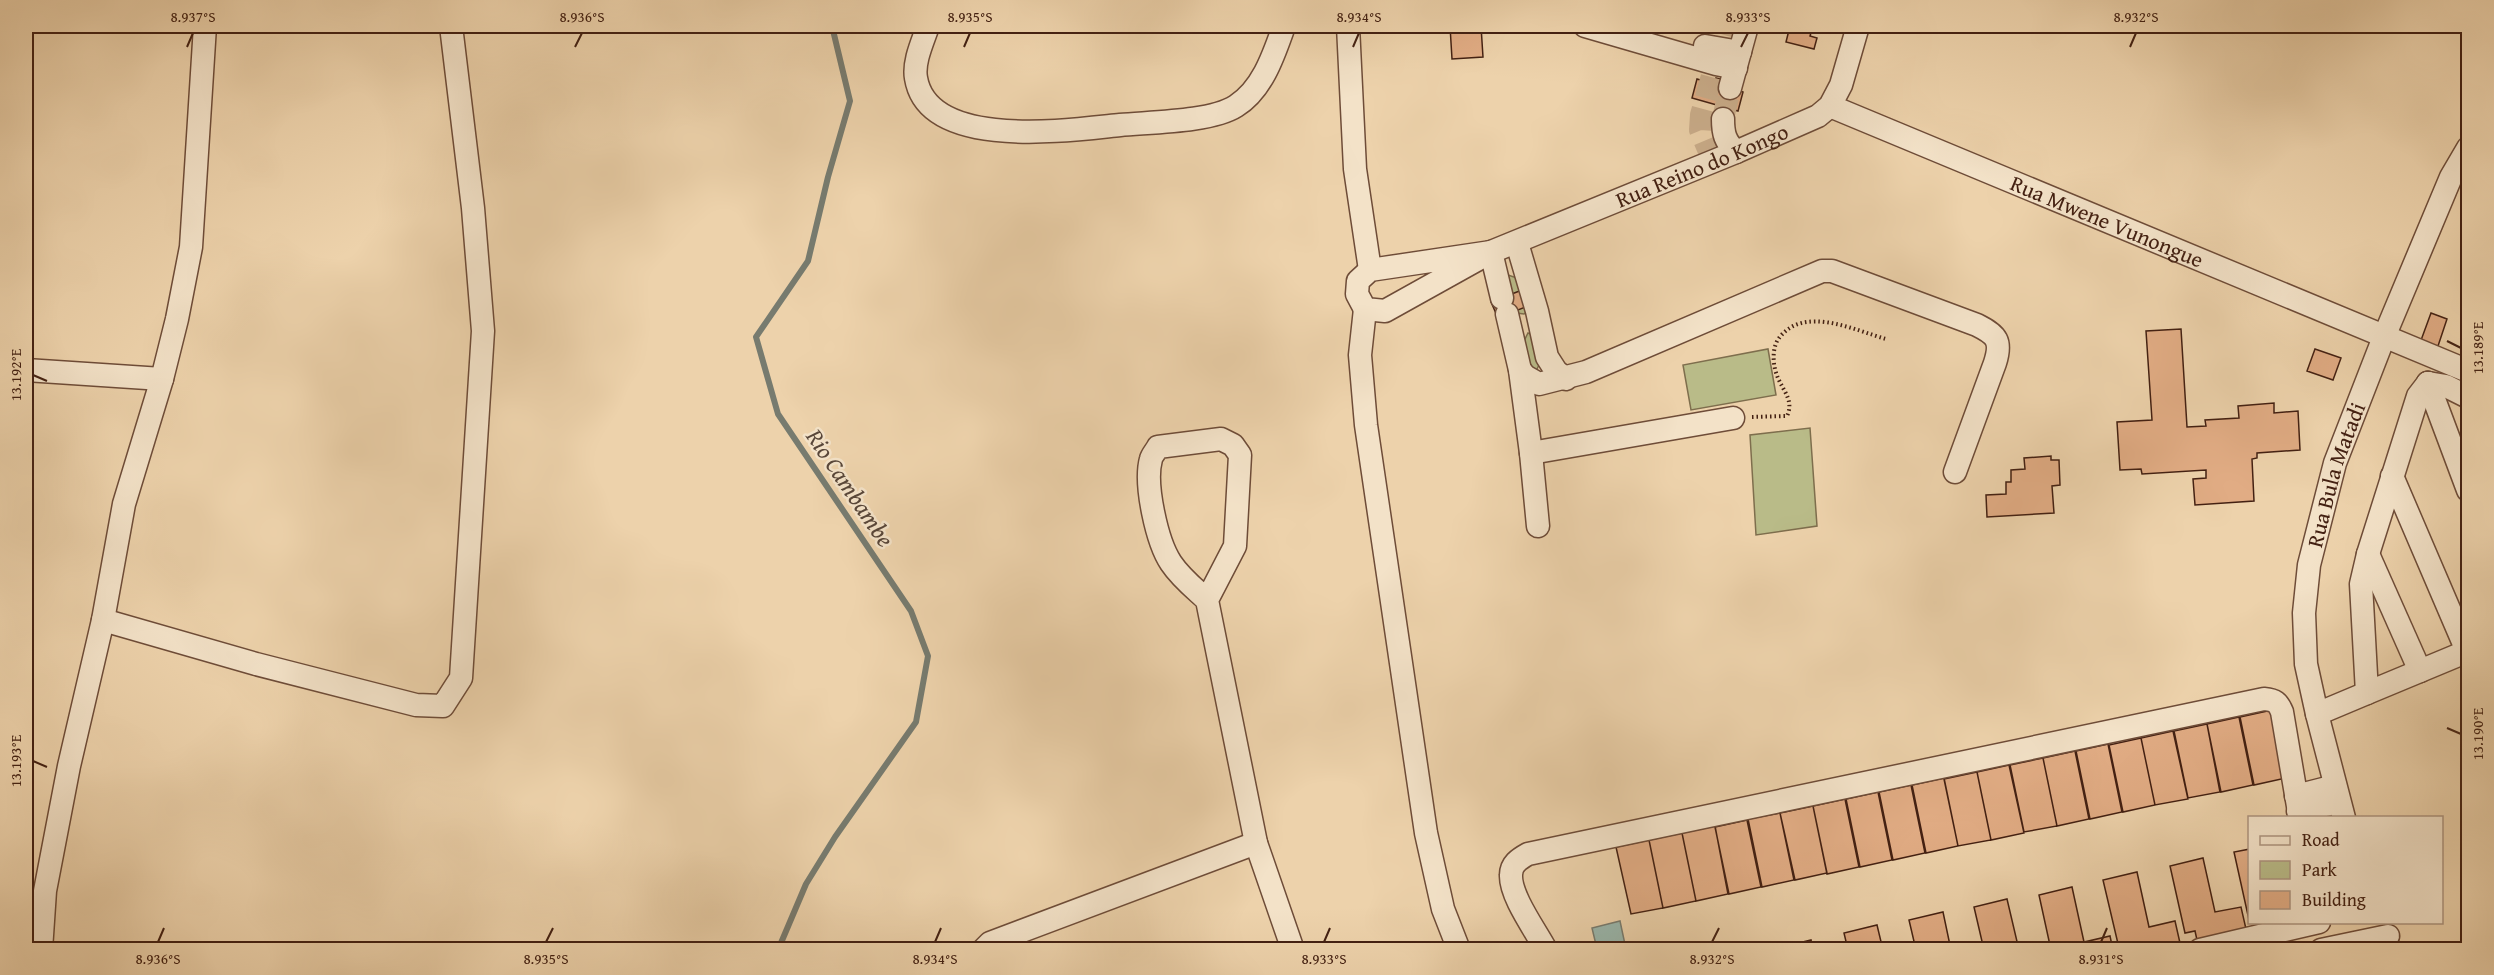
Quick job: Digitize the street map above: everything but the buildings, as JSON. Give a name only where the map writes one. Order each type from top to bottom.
[{"type":"street","points":[[41,950],[45,891],[69,766],[103,620],[124,504],[162,379],[191,247],[205,26]]},
{"type":"street","points":[[103,620],[256,664],[416,705],[443,706],[450,697],[461,678],[483,331],[473,208],[451,26]]},
{"type":"street","points":[[928,26],[919,53],[916,78],[926,101],[947,118],[971,127],[1008,132],[1066,130],[1212,116],[1236,106],[1256,90],[1284,26]]},
{"type":"street","points":[[1343,26],[1355,169],[1370,270],[1358,281],[1357,294],[1365,309],[1360,355],[1366,425],[1426,832],[1443,909],[1459,950]]},
{"type":"street","points":[[1585,26],[1735,69]]},
{"type":"street","points":[[1638,26],[1720,50],[1735,69]]},
{"type":"street","points":[[1735,69],[1747,26]]},
{"type":"street","points":[[1830,106],[1841,85],[1858,26]]},
{"type":"street","name":"Rua Reino do Kongo","points":[[1365,309],[1385,311],[1491,252],[1736,152],[1818,116],[1830,106]]},
{"type":"street","name":"Rua Mwene Vunongue","points":[[1830,106],[2469,371]]},
{"type":"street","points":[[1723,119],[1724,135],[1728,144],[1736,152]]},
{"type":"street","name":"Rua Bula Matadi","points":[[2339,802],[2306,664],[2304,613],[2309,565],[2335,464],[2384,337],[2451,177],[2469,148]]},
{"type":"street","points":[[1517,243],[1537,311],[1546,357],[1556,371],[1566,379]]},
{"type":"street","points":[[1491,252],[1520,370],[1538,526]]},
{"type":"street","name":"Rua Reino do Kongo","points":[[1370,270],[1491,252]]},
{"type":"street","points":[[1520,370],[1525,376],[1539,384],[1566,379],[1822,272],[1832,271],[1977,325],[1989,330],[1998,340],[2000,350],[1955,472]]},
{"type":"street","points":[[1506,311],[1531,318],[1537,311]]},
{"type":"street","points":[[26,370],[162,379]]},
{"type":"street","points":[[2367,693],[2361,584],[2367,554],[2418,396],[2428,383]]},
{"type":"street","points":[[2428,383],[2445,386],[2469,397]]},
{"type":"street","points":[[2428,383],[2469,490]]},
{"type":"street","points":[[1531,453],[1733,418]]},
{"type":"street","points":[[1207,600],[1235,546],[1240,455],[1233,445],[1221,440],[1158,447],[1151,458],[1149,476],[1152,512],[1169,561],[1181,577],[1207,600],[1256,843],[1293,950]]},
{"type":"street","points":[[2317,714],[2468,651],[2392,476]]},
{"type":"street","points":[[2367,554],[2420,671]]},
{"type":"street","points":[[1546,950],[1512,882],[1513,867],[1518,859],[1528,854],[2264,699],[2274,700],[2279,704],[2282,712],[2298,808],[2339,802]]},
{"type":"street","points":[[983,950],[990,943],[1256,843]]},
{"type":"street","points":[[2200,950],[2310,924]]},
{"type":"street","points":[[2321,950],[2389,936]]},
{"type":"path","points":[[1733,418],[1787,416],[1790,409],[1789,401],[1778,378],[1773,352],[1780,337],[1799,323],[1813,320],[1832,323],[1886,339]]},
{"type":"green space","points":[[1508,275],[1517,278],[1528,311],[1524,314],[1516,313],[1506,278]]},
{"type":"green space","points":[[1528,333],[1533,335],[1540,363],[1536,371],[1531,370],[1524,341]]},
{"type":"green space","points":[[1768,349],[1776,395],[1691,410],[1683,365]]},
{"type":"green space","points":[[1810,428],[1817,526],[1756,535],[1750,435]]},
{"type":"water","points":[[1620,921],[1626,949],[1597,949],[1592,928]]},
{"type":"waterway","name":"Rio Cambambe","points":[[778,950],[806,884],[835,837],[916,722],[928,656],[911,611],[778,414],[756,337],[808,261],[828,177],[850,101],[832,26]]},
{"type":"tunnel","points":[[1713,161],[1700,130],[1701,115],[1726,26]]},
{"type":"tunnel","points":[[1723,119],[1730,88]]}]
